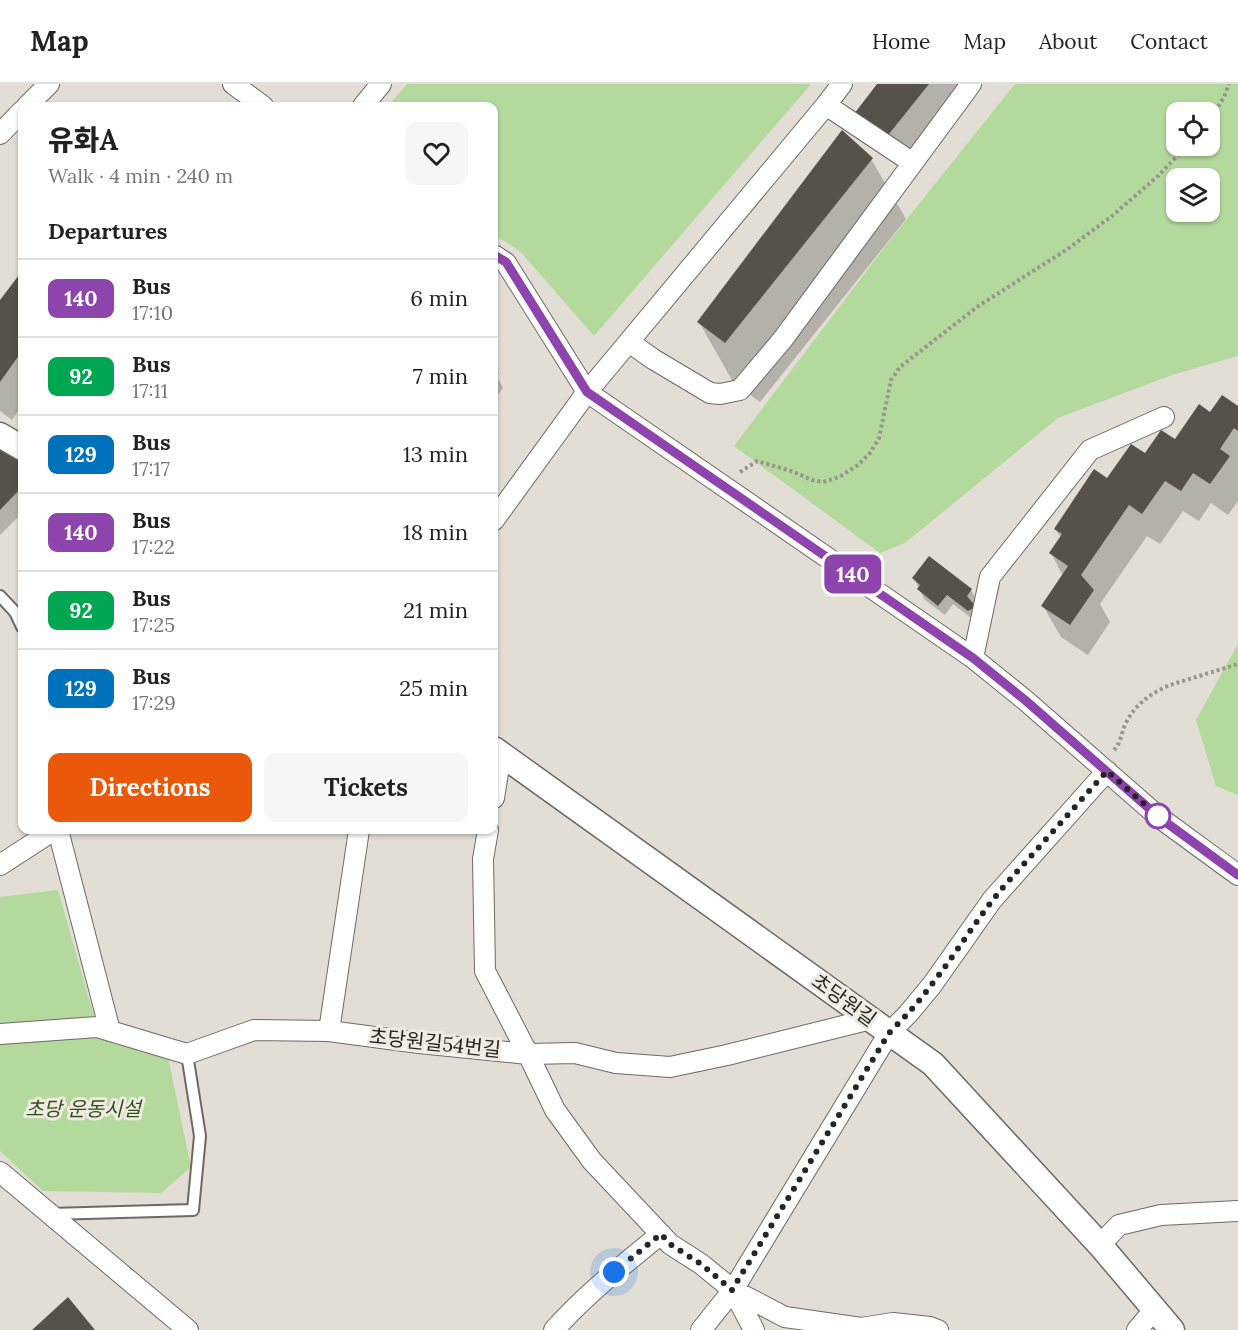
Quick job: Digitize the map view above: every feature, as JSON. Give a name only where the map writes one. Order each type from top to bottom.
[{"type":"street","points":[[31,102],[49,84]]},
{"type":"street","points":[[233,84],[258,102]]},
{"type":"street","points":[[366,102],[381,84]]},
{"type":"street","points":[[498,514],[587,392],[842,84]]},
{"type":"street","points":[[629,342],[653,360],[710,393],[720,394],[740,390],[783,339],[971,84]]},
{"type":"street","points":[[826,105],[913,163]]},
{"type":"street","points":[[0,134],[18,115]]},
{"type":"street","points":[[498,257],[506,262],[587,392],[973,658],[1025,700],[1160,818],[1238,875]]},
{"type":"street","points":[[973,658],[990,577],[1061,486],[1090,450],[1164,417]]},
{"type":"street","points":[[1,436],[18,446]]},
{"type":"street","name":"초당원길","points":[[498,753],[933,1064],[1100,1245],[1172,1330]]},
{"type":"street","points":[[701,1330],[732,1290],[880,1026],[908,1014],[932,985],[992,900],[1104,769]]},
{"type":"street","points":[[0,865],[50,834]]},
{"type":"street","points":[[57,834],[111,1031]]},
{"type":"street","points":[[329,1031],[358,834]]},
{"type":"street","points":[[487,834],[483,859],[485,971],[555,1110],[592,1161],[670,1244],[701,1264],[732,1290],[785,1317],[851,1328],[893,1323],[930,1326],[938,1330]]},
{"type":"street","name":"초당원길54번길","points":[[188,1054],[254,1030],[329,1031],[528,1054],[575,1053],[616,1063],[670,1067],[880,1026]]},
{"type":"street","points":[[0,1034],[97,1027],[188,1054]]},
{"type":"street","points":[[0,1172],[188,1330]]},
{"type":"street","points":[[1100,1245],[1119,1226],[1161,1215],[1238,1211]]},
{"type":"street","points":[[554,1330],[575,1306],[661,1234]]},
{"type":"street","points":[[732,1290],[754,1330]]},
{"type":"street","points":[[1137,1330],[1155,1309]]},
{"type":"lane","points":[[0,596],[18,618]]},
{"type":"lane","points":[[50,1214],[193,1210],[200,1136],[188,1054]]},
{"type":"path","points":[[1220,104],[1229,84]]},
{"type":"path","points":[[721,484],[757,461],[823,482],[839,477],[858,465],[870,453],[879,438],[891,380],[900,366],[977,307],[1069,248],[1112,216],[1177,156]]},
{"type":"path","points":[[1104,769],[1119,745],[1125,723],[1142,702],[1170,685],[1238,664]]},
{"type":"green space","points":[[407,84],[811,84],[594,336],[520,251],[498,237],[498,102],[391,102]]},
{"type":"green space","points":[[1015,84],[1238,84],[1238,356],[1172,375],[1058,418],[905,543],[880,553],[734,446],[887,244]]},
{"type":"green space","points":[[1238,644],[1238,795],[1216,786],[1196,720]]},
{"type":"green space","name":"초당 운동시설","points":[[58,890],[97,1027],[167,1053],[191,1167],[161,1193],[43,1191],[0,1151],[0,897]]},
{"type":"building","points":[[877,84],[929,84],[885,139],[854,114]]},
{"type":"building","points":[[842,130],[873,158],[725,343],[697,322]]},
{"type":"building","points":[[18,276],[18,357],[0,382],[0,300]]},
{"type":"building","points":[[1222,395],[1238,406],[1238,431],[1234,428],[1220,449],[1230,456],[1210,484],[1193,473],[1181,491],[1165,481],[1142,514],[1129,505],[1081,575],[1094,590],[1070,625],[1041,606],[1068,566],[1049,553],[1062,534],[1054,529],[1094,469],[1107,478],[1131,444],[1145,453],[1161,430],[1175,439],[1199,404],[1210,412]]},
{"type":"building","points":[[3,447],[18,456],[18,491],[0,510],[0,450]]},
{"type":"building","points":[[929,556],[972,589],[967,596],[976,607],[968,611],[947,595],[938,606],[917,589],[920,585],[912,578]]},
{"type":"building","points":[[68,1297],[95,1330],[32,1330]]},
{"type":"bus line","name":"140","points":[[498,257],[506,262],[587,392],[973,658],[1025,700],[1160,818],[1238,875]]},
{"type":"route","points":[[614,1272],[661,1234],[670,1244],[701,1264],[732,1290],[889,1033],[932,985],[992,900],[1107,771],[1160,818],[1158,816]]}]
